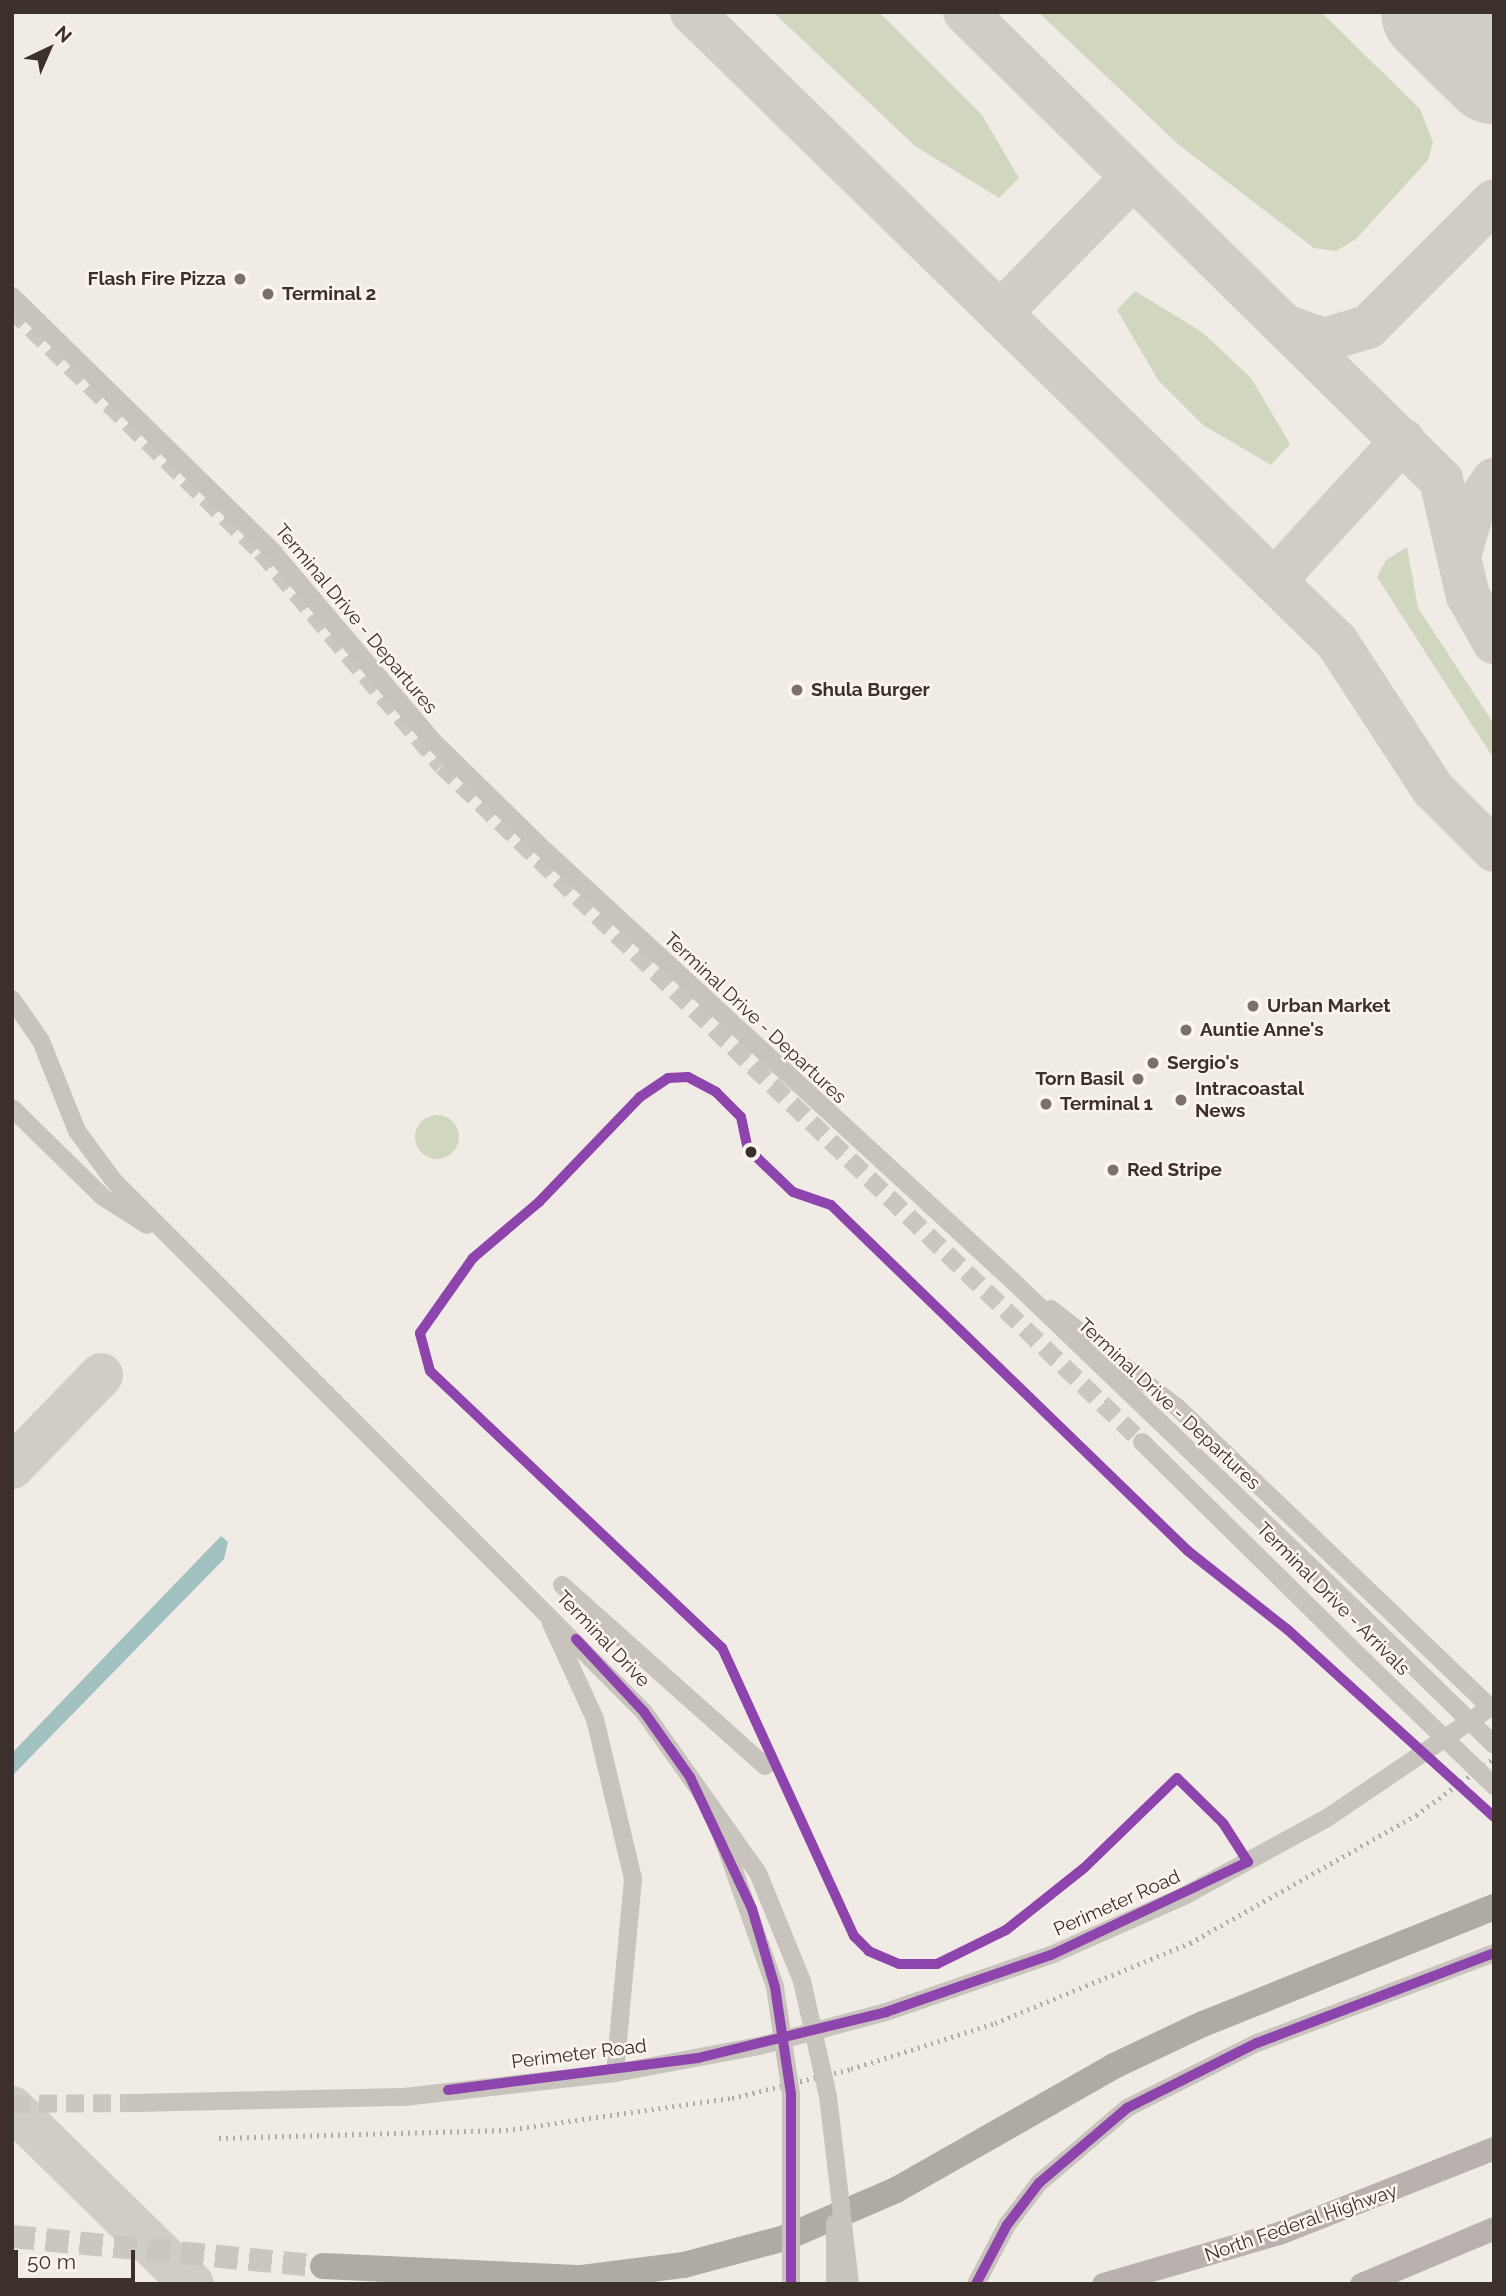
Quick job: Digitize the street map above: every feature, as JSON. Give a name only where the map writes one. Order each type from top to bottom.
[{"type":"highway","points":[[323,2266],[582,2278],[684,2265],[785,2238],[896,2190],[1114,2066],[1213,2019],[1494,1907]]},
{"type":"main road","name":"North Federal Highway","points":[[1103,2284],[1279,2234],[1494,2148]]},
{"type":"main road","points":[[1361,2284],[1494,2228]]},
{"type":"main road","points":[[1443,2250],[1494,2236]]},
{"type":"main road","points":[[323,2266],[403,2284]]},
{"type":"street","name":"Terminal Drive - Departures","points":[[12,296],[274,553],[434,743],[847,1134],[1017,1285],[1494,1745]]},
{"type":"street","points":[[12,999],[41,1041],[84,1143],[171,1240]]},
{"type":"street","points":[[12,1108],[103,1197],[171,1240]]},
{"type":"street","name":"Terminal Drive","points":[[171,1240],[541,1605],[644,1712],[704,1802],[758,1873],[802,1981],[837,2170]]},
{"type":"street","points":[[1017,1285],[1177,1407],[1492,1707]]},
{"type":"street","name":"Terminal Drive - Arrivals","points":[[1142,1442],[1494,1786]]},
{"type":"street","points":[[562,1585],[765,1766]]},
{"type":"street","points":[[541,1605],[583,1682],[626,1833],[632,1924],[615,2073]]},
{"type":"street","name":"Perimeter Road","points":[[134,2104],[404,2096],[615,2073],[820,2030],[1051,1955],[1287,1841],[1492,1707]]},
{"type":"street","points":[[704,1802],[749,1900],[775,1987],[791,2094],[791,2284]]},
{"type":"street","points":[[978,2279],[1039,2183],[1127,2108],[1248,2047],[1494,1953]]},
{"type":"street","points":[[835,2284],[837,2170]]},
{"type":"street","points":[[837,2170],[850,2284]]},
{"type":"green space","points":[[773,12],[879,12],[982,115],[1019,178],[999,198],[915,146]]},
{"type":"green space","points":[[1038,12],[1321,12],[1420,109],[1433,143],[1428,160],[1356,239],[1336,251],[1314,248],[1179,145]]},
{"type":"green space","points":[[1135,291],[1202,332],[1251,378],[1290,444],[1271,465],[1203,425],[1158,380],[1117,310]]},
{"type":"green space","points":[[1407,547],[1418,608],[1494,724],[1494,759],[1377,577],[1386,560]]},
{"type":"green space","points":[[437,1115],[453,1121],[459,1137],[453,1153],[437,1159],[421,1153],[415,1137],[421,1121]]},
{"type":"water","points":[[221,1536],[228,1542],[224,1559],[12,1776],[12,1753]]},
{"type":"taxiway","points":[[692,12],[1337,642],[1433,789],[1494,850]]},
{"type":"taxiway","points":[[965,12],[1441,480],[1468,596],[1494,642]]},
{"type":"taxiway","points":[[1000,313],[1133,177]]},
{"type":"taxiway","points":[[1287,327],[1324,340],[1368,327],[1494,201]]},
{"type":"taxiway","points":[[1274,581],[1403,440]]},
{"type":"taxiway","points":[[1461,550],[1472,511],[1494,480]]},
{"type":"taxiway","points":[[12,1467],[101,1375]]},
{"type":"taxiway","points":[[12,2108],[192,2284]]},
{"type":"runway","points":[[1435,12],[1494,70]]},
{"type":"tunnel","points":[[12,310],[261,552],[442,766],[1142,1442]]},
{"type":"tunnel","points":[[12,2104],[134,2103]]},
{"type":"tunnel","points":[[12,2236],[323,2266]]},
{"type":"railway","points":[[219,2138],[506,2130],[732,2098],[851,2069],[995,2023],[1190,1943],[1416,1815],[1494,1758]]},
{"type":"transit line","name":"1","points":[[448,2090],[698,2058],[886,2012],[1051,1955],[1248,1862],[1223,1823],[1177,1778],[1084,1868],[1006,1930],[937,1964],[899,1964],[869,1951],[854,1936],[722,1648],[430,1371],[420,1333],[473,1258],[539,1202],[640,1097],[668,1078],[688,1077],[716,1092],[741,1117],[748,1149],[793,1192],[831,1205],[1188,1551],[1288,1630],[1494,1817]]},
{"type":"transit line","name":"1","points":[[576,1639],[644,1712],[690,1777],[752,1909],[775,1987],[791,2094],[791,2284]]},
{"type":"transit line","name":"1","points":[[976,2284],[1007,2225],[1039,2183],[1127,2108],[1257,2043],[1494,1953]]},
{"type":"place","name":"Flash Fire Pizza","points":[[240,279]]},
{"type":"place","name":"Terminal 2","points":[[268,294]]},
{"type":"place","name":"Shula Burger","points":[[797,690]]},
{"type":"place","name":"Urban Market","points":[[1253,1006]]},
{"type":"place","name":"Auntie Anne's","points":[[1186,1030]]},
{"type":"place","name":"Sergio's","points":[[1153,1063]]},
{"type":"place","name":"Torn Basil","points":[[1138,1079]]},
{"type":"place","name":"Intracoastal News","points":[[1181,1100]]},
{"type":"place","name":"Terminal 1","points":[[1046,1104]]},
{"type":"place","name":"Red Stripe","points":[[1113,1170]]}]
